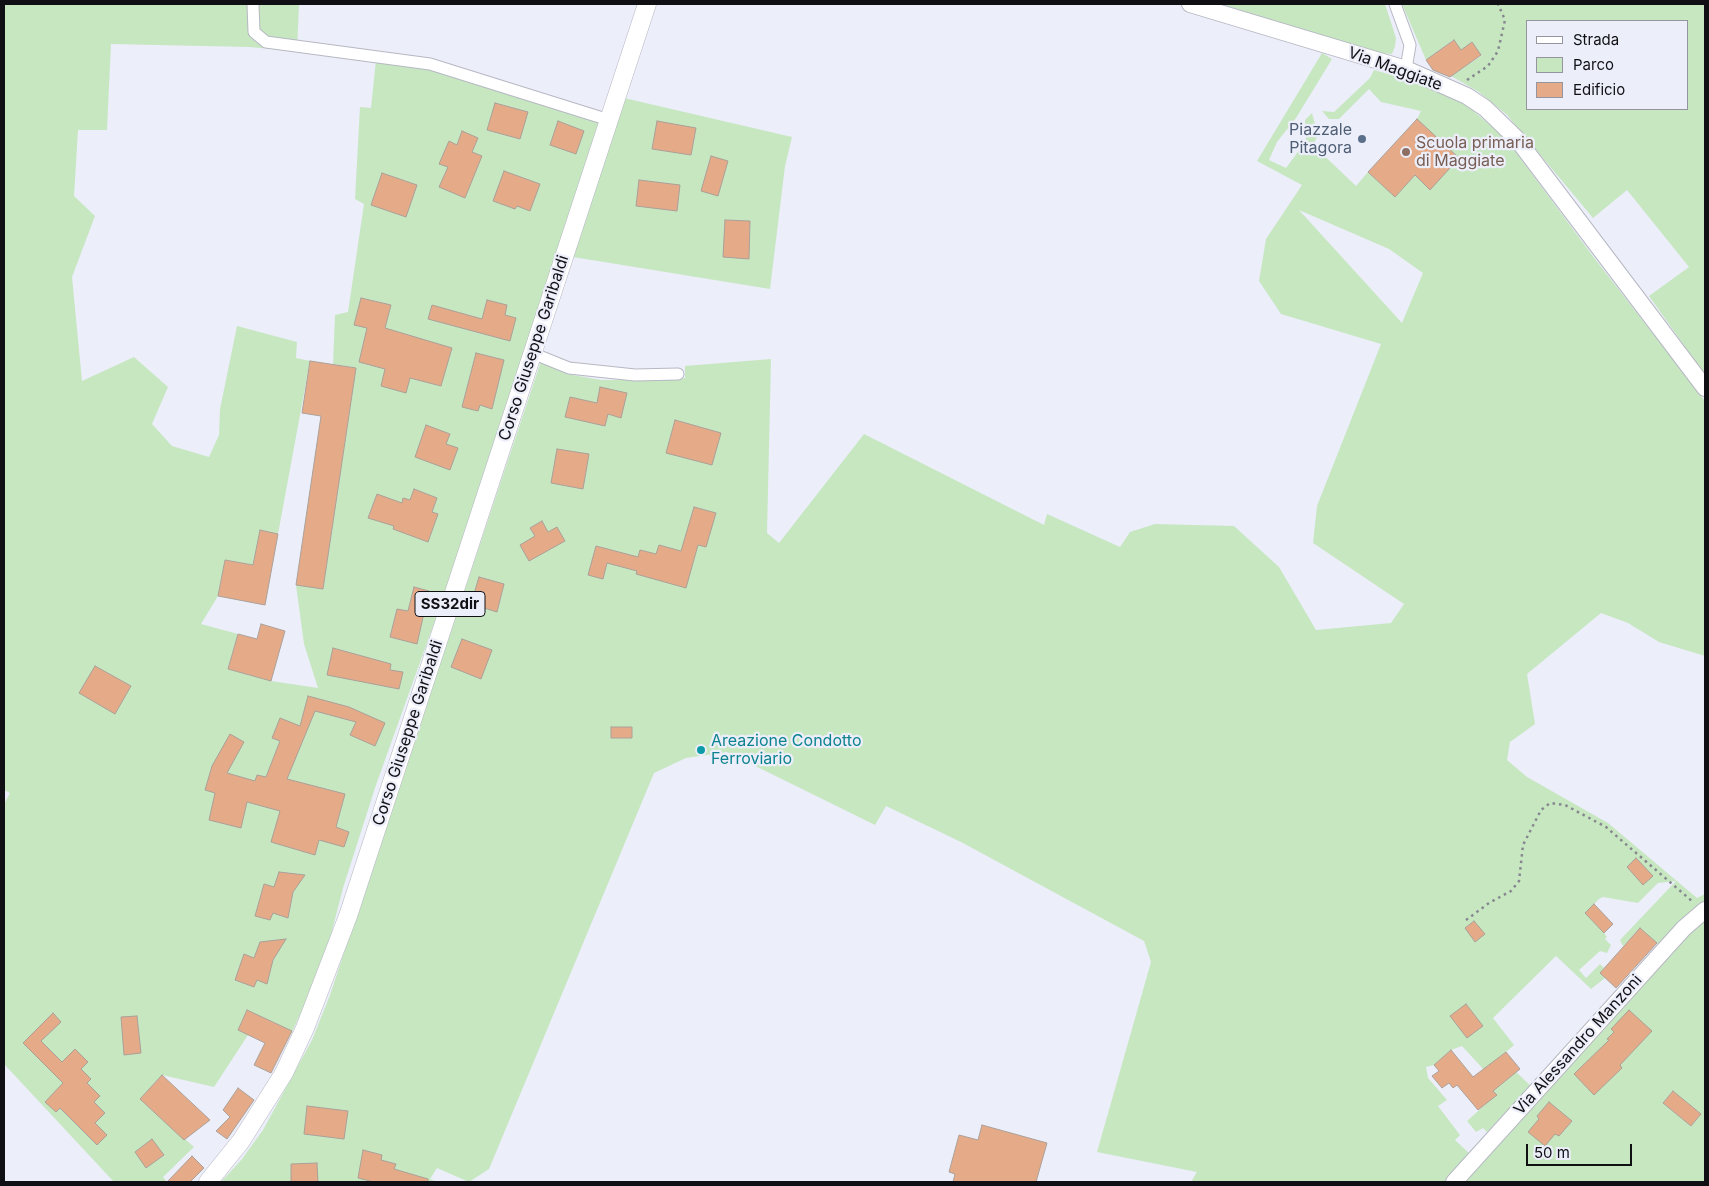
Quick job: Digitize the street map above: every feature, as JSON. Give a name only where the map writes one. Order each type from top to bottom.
[{"type":"main road","name":"Corso Giuseppe Garibaldi","points":[[208,1182],[241,1141],[284,1073],[316,1001],[348,916],[647,4]]},
{"type":"street","points":[[253,4],[254,32],[266,42],[430,64],[609,120]]},
{"type":"street","name":"Via Maggiate","points":[[1190,4],[1406,70],[1450,89],[1485,108],[1517,139],[1705,388]]},
{"type":"street","points":[[1395,4],[1410,45],[1406,70]]},
{"type":"street","points":[[532,353],[569,368],[635,375],[678,374]]},
{"type":"street","name":"Via Alessandro Manzoni","points":[[1454,1182],[1684,928],[1704,911]]},
{"type":"path","points":[[1450,89],[1488,66],[1498,51],[1505,20],[1498,4]]},
{"type":"path","points":[[1466,920],[1489,903],[1511,891],[1519,881],[1523,845],[1541,810],[1550,803],[1564,805],[1606,827],[1704,911]]},
{"type":"green space","points":[[4,4],[299,4],[297,51],[249,47],[111,44],[107,130],[78,130],[74,196],[95,216],[72,277],[82,381],[134,357],[168,387],[152,424],[172,446],[209,457],[219,435],[220,409],[237,326],[297,342],[296,358],[310,361],[278,534],[260,530],[253,565],[225,560],[218,596],[201,624],[238,634],[228,669],[271,681],[318,688],[304,644],[296,585],[323,588],[356,368],[333,364],[335,315],[348,312],[364,204],[355,199],[360,107],[371,108],[376,60],[432,70],[600,123],[460,551],[376,785],[343,888],[324,962],[292,1032],[247,1010],[238,1030],[248,1035],[214,1087],[162,1075],[140,1099],[194,1147],[163,1177],[167,1182],[114,1182],[4,1064],[4,804],[10,793],[4,790]]},
{"type":"green space","points":[[1221,4],[1385,4],[1396,38],[1395,46],[1392,54],[1379,53]]},
{"type":"green space","points":[[1402,4],[1705,4],[1705,375],[1649,296],[1689,267],[1627,190],[1593,218],[1507,115],[1479,92],[1451,76],[1481,56],[1472,42],[1461,50],[1453,40],[1426,60]]},
{"type":"green space","points":[[1322,53],[1332,59],[1296,118],[1277,142],[1269,160],[1286,168],[1306,141],[1305,120],[1312,113],[1318,135],[1313,145],[1356,186],[1368,172],[1395,196],[1415,175],[1430,189],[1417,119],[1421,111],[1381,102],[1369,89],[1339,119],[1329,119],[1322,111],[1334,112],[1370,78],[1374,70],[1420,83],[1462,101],[1506,139],[1595,259],[1705,401],[1705,656],[1659,642],[1628,623],[1601,613],[1527,674],[1535,724],[1510,742],[1507,760],[1527,777],[1608,823],[1697,898],[1705,894],[1705,902],[1694,909],[1659,945],[1640,928],[1623,946],[1620,940],[1676,881],[1658,883],[1638,903],[1603,897],[1599,899],[1585,913],[1604,933],[1607,937],[1605,939],[1611,945],[1607,953],[1600,951],[1579,970],[1586,978],[1600,964],[1604,968],[1600,973],[1605,978],[1591,989],[1556,956],[1493,1018],[1514,1045],[1506,1052],[1484,1070],[1462,1046],[1451,1050],[1434,1065],[1426,1067],[1428,1078],[1447,1100],[1438,1106],[1460,1135],[1455,1140],[1471,1155],[1446,1182],[1191,1182],[1197,1172],[1097,1152],[1151,962],[1144,941],[961,842],[886,806],[875,825],[727,752],[686,758],[654,773],[489,1169],[469,1182],[437,1168],[430,1179],[437,1182],[221,1182],[242,1159],[263,1130],[312,1040],[330,995],[541,361],[567,374],[601,380],[667,380],[685,378],[685,366],[771,359],[767,533],[779,543],[864,434],[1044,525],[1047,514],[1120,547],[1130,532],[1155,524],[1234,526],[1279,567],[1316,630],[1391,623],[1404,604],[1313,543],[1317,506],[1381,344],[1281,314],[1259,281],[1266,239],[1302,185],[1257,161]],"holes":[[[1299,210],[1389,249],[1423,273],[1402,323]]]},
{"type":"green space","points":[[624,98],[792,137],[785,166],[770,289],[573,257]]},
{"type":"green space","points":[[1705,916],[1705,1182],[1460,1182]],"holes":[[[1673,1091],[1701,1114],[1691,1126],[1663,1103]]]},
{"type":"green space","points":[[1516,1072],[1531,1086],[1487,1132],[1483,1128],[1476,1132],[1467,1121],[1496,1095],[1491,1089],[1504,1077],[1507,1080]]},
{"type":"building","points":[[1454,40],[1461,50],[1472,42],[1481,55],[1450,77],[1433,70],[1426,60]]},
{"type":"building","points":[[495,103],[528,112],[520,139],[487,130]]},
{"type":"building","points":[[1417,119],[1459,158],[1430,190],[1415,175],[1395,197],[1368,172]]},
{"type":"building","points":[[558,121],[584,131],[576,154],[550,145]]},
{"type":"building","points":[[657,121],[696,128],[691,155],[652,149]]},
{"type":"building","points":[[462,131],[478,138],[472,152],[482,156],[465,198],[439,187],[448,167],[439,164],[449,141],[457,145]]},
{"type":"building","points":[[711,156],[728,161],[718,196],[701,191]]},
{"type":"building","points":[[504,171],[540,184],[530,211],[517,206],[515,209],[493,201]]},
{"type":"building","points":[[382,173],[417,185],[406,217],[371,205]]},
{"type":"building","points":[[639,180],[680,185],[677,211],[636,206]]},
{"type":"building","points":[[725,220],[750,221],[749,259],[723,257]]},
{"type":"building","points":[[361,298],[391,305],[385,328],[452,348],[441,386],[410,378],[406,393],[381,386],[385,369],[359,362],[367,328],[354,325]]},
{"type":"building","points":[[487,300],[507,305],[505,315],[516,318],[510,341],[428,319],[432,305],[482,319]]},
{"type":"building","points":[[476,353],[504,360],[492,409],[480,405],[478,411],[462,407]]},
{"type":"building","points":[[310,361],[356,368],[323,589],[296,585],[321,416],[302,413]]},
{"type":"building","points":[[600,387],[627,393],[621,418],[608,414],[605,426],[565,417],[570,397],[597,403]]},
{"type":"building","points":[[675,420],[721,433],[712,465],[666,453]]},
{"type":"building","points":[[426,425],[450,434],[446,444],[458,448],[450,470],[415,457]]},
{"type":"building","points":[[557,449],[589,454],[583,489],[551,483]]},
{"type":"building","points":[[414,489],[437,498],[432,512],[438,514],[428,542],[393,529],[394,526],[368,518],[377,494],[402,503],[403,498],[410,500]]},
{"type":"building","points":[[694,507],[716,513],[706,547],[698,545],[686,588],[636,574],[637,571],[607,563],[603,579],[588,575],[596,546],[638,557],[640,550],[656,554],[659,545],[681,551]]},
{"type":"building","points":[[542,521],[548,532],[557,527],[565,541],[529,561],[520,545],[535,536],[530,528]]},
{"type":"building","points":[[260,530],[278,534],[265,605],[218,596],[225,560],[253,565]]},
{"type":"building","points":[[479,577],[504,584],[497,612],[471,604]]},
{"type":"building","points":[[414,587],[429,591],[417,644],[390,637],[397,609],[408,611]]},
{"type":"building","points":[[261,624],[285,631],[271,681],[228,669],[238,634],[257,639]]},
{"type":"building","points":[[462,639],[492,650],[481,679],[451,667]]},
{"type":"building","points":[[333,648],[391,664],[390,670],[403,672],[399,689],[327,675]]},
{"type":"building","points":[[95,666],[131,686],[115,714],[79,693]]},
{"type":"building","points":[[308,696],[349,707],[385,723],[375,746],[350,735],[356,722],[315,711],[287,779],[345,794],[336,827],[349,832],[344,847],[319,840],[315,855],[271,842],[280,811],[247,802],[241,828],[209,820],[215,793],[205,790],[212,766],[230,734],[244,742],[227,773],[255,781],[257,775],[266,777],[280,741],[272,738],[280,718],[300,726]]},
{"type":"building","points":[[611,727],[632,727],[632,738],[611,738]]},
{"type":"building","points":[[1636,858],[1653,876],[1643,885],[1627,867]]},
{"type":"building","points":[[279,872],[305,875],[293,892],[288,918],[273,913],[270,920],[255,916],[264,884],[274,887]]},
{"type":"building","points":[[1594,904],[1613,924],[1604,933],[1585,913]]},
{"type":"building","points":[[1474,921],[1485,934],[1475,942],[1465,928]]},
{"type":"building","points":[[1640,928],[1657,943],[1616,988],[1600,973]]},
{"type":"building","points":[[286,939],[273,960],[267,984],[257,980],[254,987],[235,980],[244,954],[254,958],[260,942]]},
{"type":"building","points":[[1466,1004],[1483,1026],[1467,1038],[1450,1016]]},
{"type":"building","points":[[247,1010],[292,1031],[271,1073],[254,1065],[265,1043],[238,1030]]},
{"type":"building","points":[[1629,1010],[1652,1031],[1620,1065],[1622,1068],[1594,1095],[1574,1074],[1609,1040],[1607,1039],[1614,1032],[1611,1029]]},
{"type":"building","points":[[53,1013],[61,1022],[41,1041],[62,1062],[75,1049],[88,1062],[81,1069],[91,1079],[87,1083],[100,1096],[94,1102],[105,1113],[95,1123],[107,1135],[97,1145],[60,1108],[56,1112],[45,1102],[63,1083],[23,1043]]},
{"type":"building","points":[[137,1016],[141,1053],[124,1055],[121,1017]]},
{"type":"building","points":[[1451,1050],[1473,1077],[1506,1052],[1520,1069],[1493,1091],[1497,1095],[1478,1110],[1457,1085],[1453,1088],[1449,1083],[1442,1088],[1432,1076],[1439,1071],[1434,1065]]},
{"type":"building","points":[[162,1075],[210,1120],[184,1140],[140,1099]]},
{"type":"building","points":[[238,1088],[254,1100],[227,1139],[216,1131],[230,1117],[223,1110]]},
{"type":"building","points":[[1673,1091],[1701,1114],[1691,1126],[1663,1103]]},
{"type":"building","points":[[1549,1102],[1572,1121],[1559,1136],[1555,1134],[1545,1146],[1528,1132],[1539,1119],[1537,1116]]},
{"type":"building","points":[[307,1106],[348,1111],[344,1139],[304,1134]]},
{"type":"building","points":[[982,1125],[1047,1143],[1036,1182],[953,1182],[955,1174],[949,1172],[959,1135],[978,1140]]},
{"type":"building","points":[[152,1139],[164,1155],[146,1168],[135,1152]]},
{"type":"building","points":[[363,1150],[382,1155],[381,1160],[396,1164],[394,1169],[428,1179],[428,1182],[374,1182],[358,1178]]},
{"type":"building","points":[[192,1156],[204,1168],[190,1182],[167,1182]]},
{"type":"building","points":[[317,1163],[318,1182],[291,1182],[291,1164]]},
{"type":"place","name":"Piazzale Pitagora","points":[[1362,139]]},
{"type":"place","name":"Scuola primaria di Maggiate","points":[[1406,152]]},
{"type":"place","name":"Areazione Condotto Ferroviario","points":[[701,750]]}]
